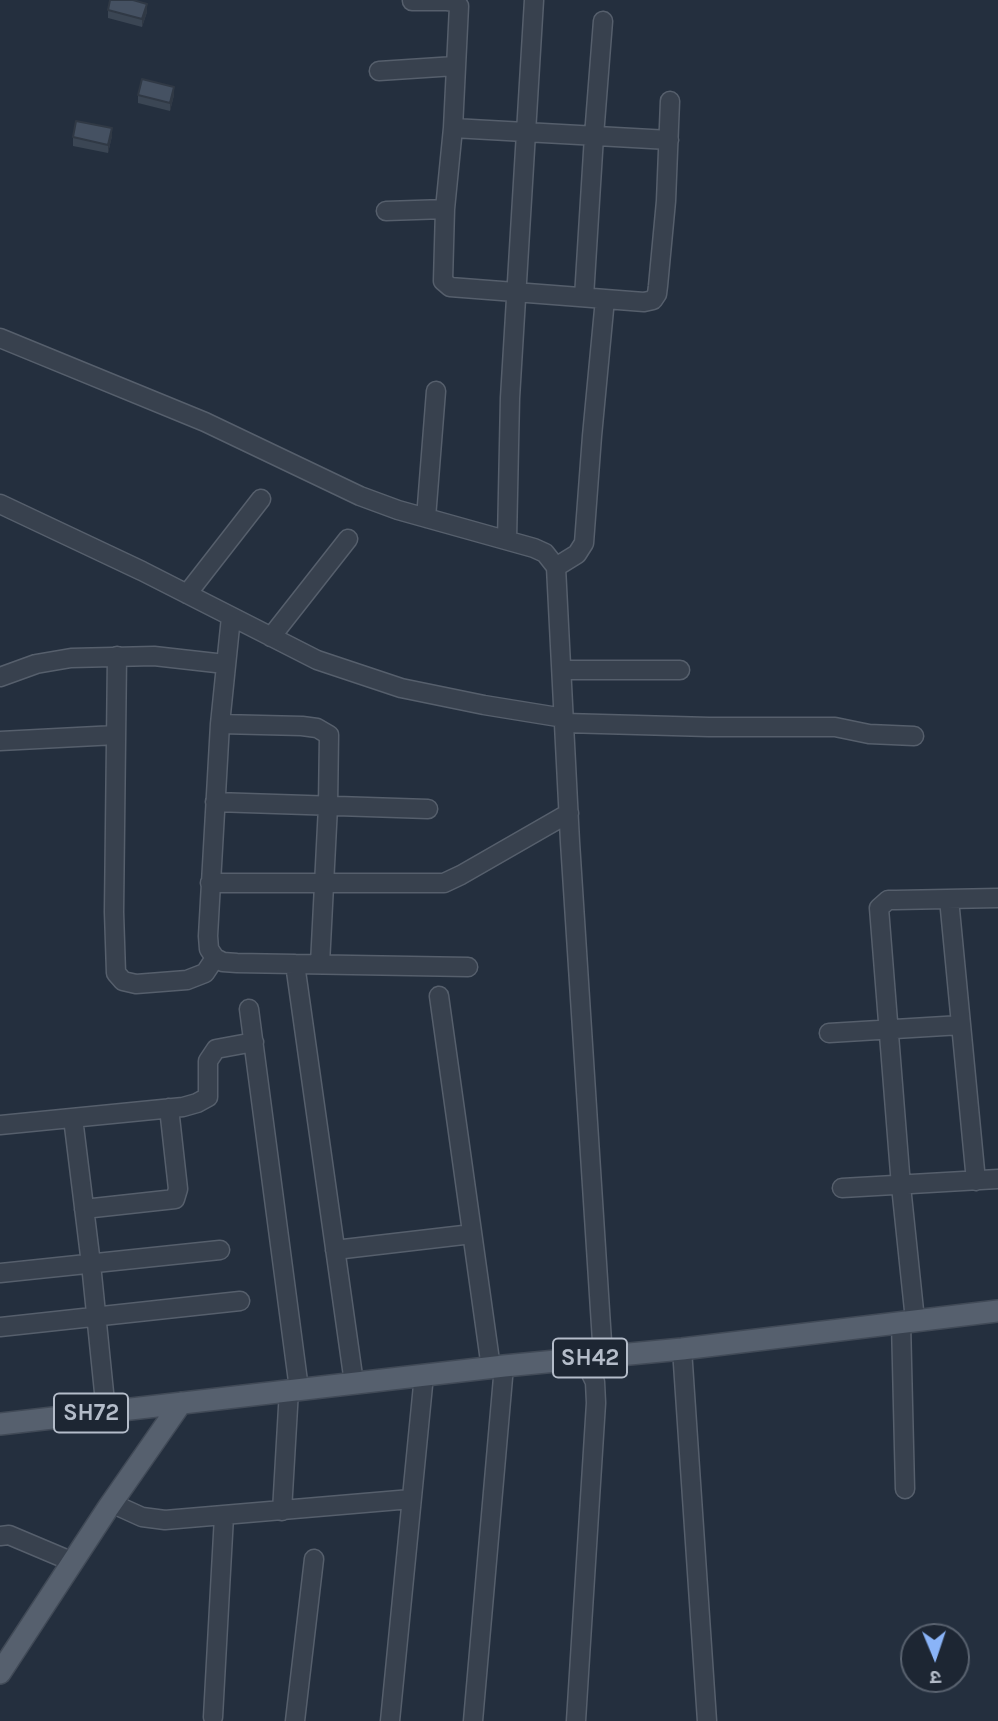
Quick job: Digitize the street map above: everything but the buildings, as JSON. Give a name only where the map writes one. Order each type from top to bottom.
[{"type":"main road","name":"SH42","points":[[181,1403],[682,1349],[998,1311]]},
{"type":"main road","name":"SH72","points":[[0,1424],[181,1403]]},
{"type":"main road","points":[[0,1673],[111,1503],[181,1403]]},
{"type":"street","points":[[507,540],[510,398],[534,0]]},
{"type":"street","points":[[412,1],[447,1],[456,2],[459,6],[453,128],[445,209],[442,272],[445,285],[644,302],[653,300],[657,294],[670,101]]},
{"type":"street","points":[[584,297],[603,21]]},
{"type":"street","points":[[379,71],[455,66]]},
{"type":"street","points":[[453,128],[669,139]]},
{"type":"street","points":[[386,211],[445,209]]},
{"type":"street","points":[[556,567],[577,554],[584,543],[605,299]]},
{"type":"street","points":[[0,338],[205,422],[359,496],[534,548],[545,553],[556,567],[596,1403],[576,1721]]},
{"type":"street","points":[[426,518],[436,391]]},
{"type":"street","points":[[187,594],[261,499]]},
{"type":"street","points":[[0,504],[317,660],[401,688],[565,720],[729,727],[835,727],[869,734],[914,736]]},
{"type":"street","points":[[271,637],[348,539]]},
{"type":"street","points":[[231,617],[220,724],[208,936],[209,949],[215,958],[223,962],[237,963],[468,967]]},
{"type":"street","points":[[0,677],[49,661],[117,656],[154,656],[225,664]]},
{"type":"street","points":[[117,656],[114,912],[116,973],[123,981],[136,984],[187,980],[205,973],[215,958]]},
{"type":"street","points":[[562,670],[680,670]]},
{"type":"street","points":[[220,724],[302,726],[325,731],[329,735],[320,964]]},
{"type":"street","points":[[0,741],[116,735]]},
{"type":"street","points":[[215,802],[428,809]]},
{"type":"street","points":[[211,883],[443,883],[569,813]]},
{"type":"street","points":[[905,1489],[908,1321],[901,1186],[879,908],[888,900],[998,898]]},
{"type":"street","points":[[949,899],[976,1181]]},
{"type":"street","points":[[295,964],[354,1383]]},
{"type":"street","points":[[439,996],[472,1234],[498,1367],[473,1721]]},
{"type":"street","points":[[249,1009],[294,1390],[282,1511]]},
{"type":"street","points":[[829,1032],[889,1031],[961,1025]]},
{"type":"street","points":[[0,1125],[197,1103],[208,1097],[208,1061],[216,1049],[254,1042]]},
{"type":"street","points":[[84,1209],[175,1199],[178,1189],[169,1108]]},
{"type":"street","points":[[73,1118],[106,1412]]},
{"type":"street","points":[[842,1188],[998,1179]]},
{"type":"street","points":[[335,1250],[472,1234]]},
{"type":"street","points":[[0,1273],[220,1250]]},
{"type":"street","points":[[0,1327],[240,1301]]},
{"type":"street","points":[[682,1349],[707,1721]]},
{"type":"street","points":[[390,1721],[424,1375]]},
{"type":"street","points":[[111,1503],[151,1520],[411,1499]]},
{"type":"street","points":[[213,1717],[224,1516]]},
{"type":"street","points":[[0,1535],[9,1535],[72,1562]]},
{"type":"street","points":[[295,1721],[314,1559]]}]
